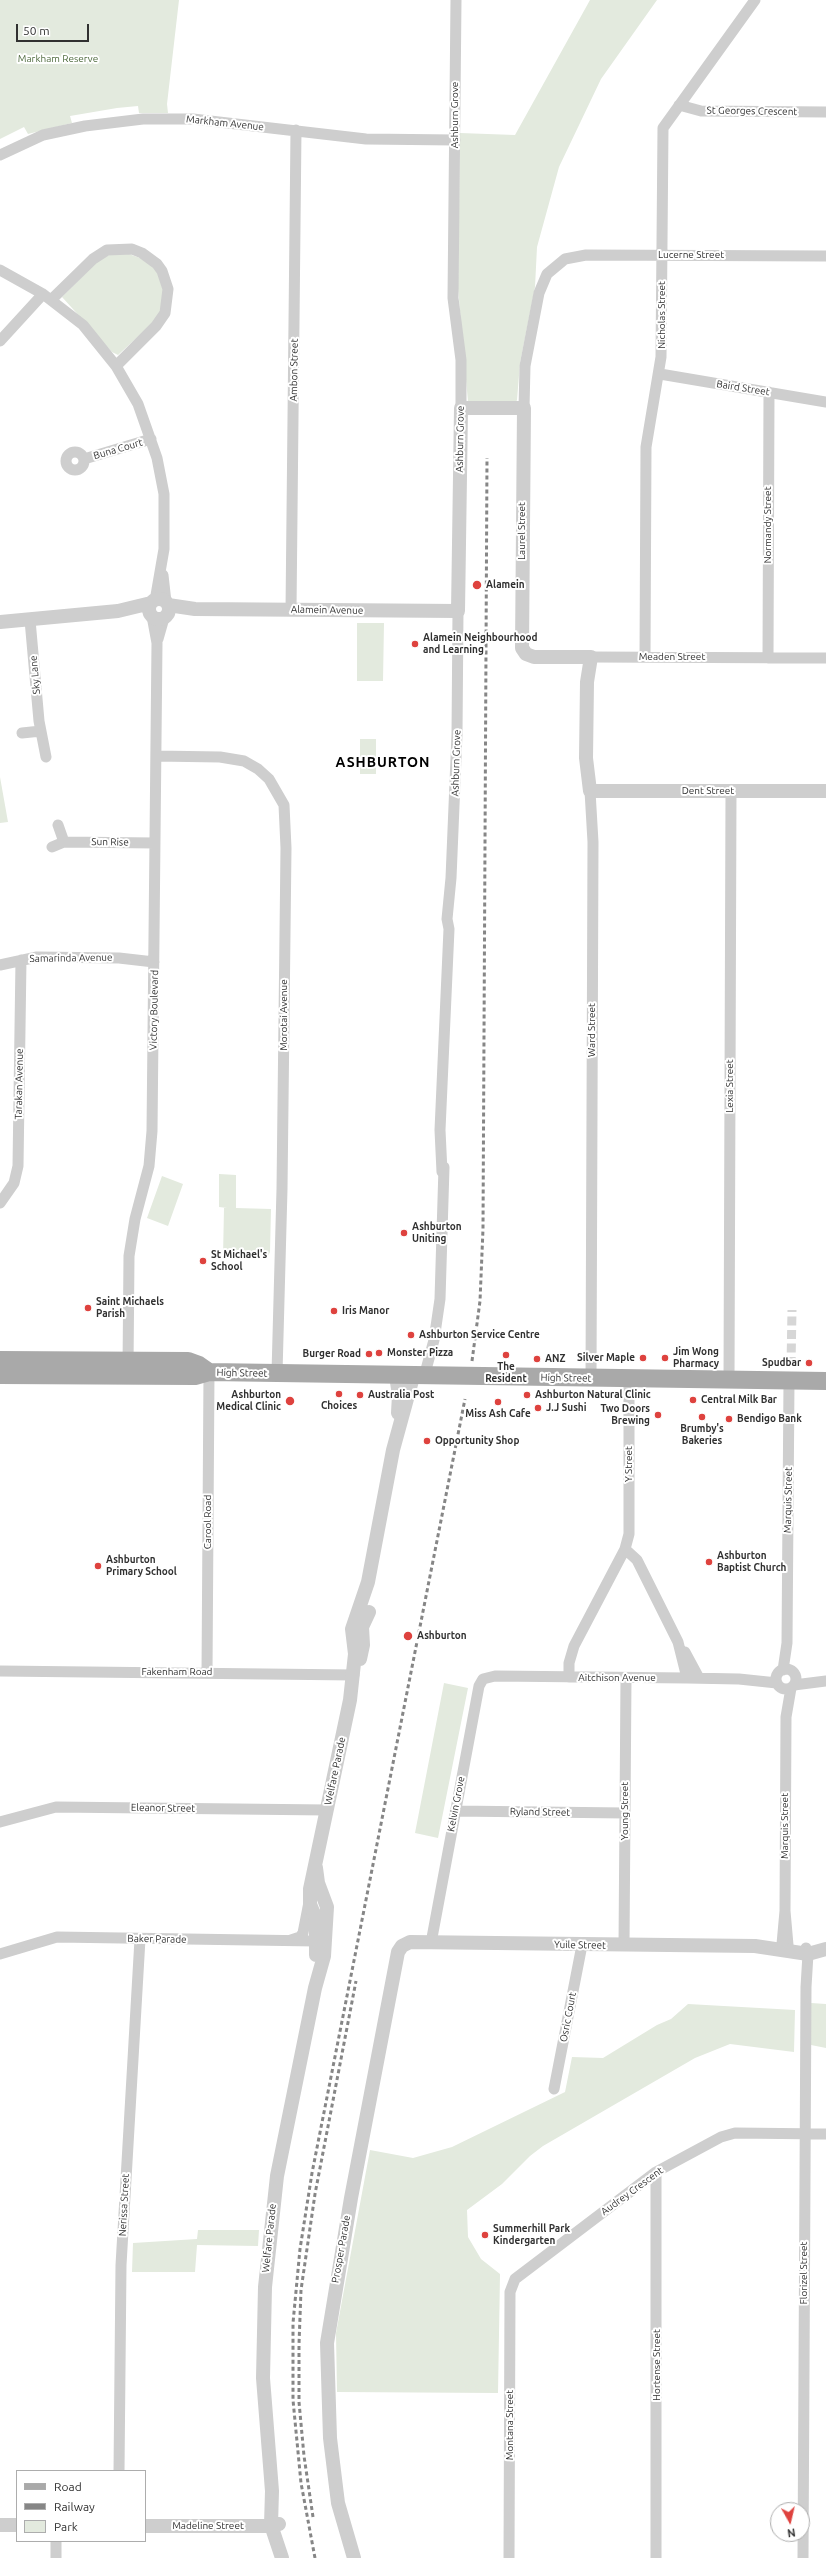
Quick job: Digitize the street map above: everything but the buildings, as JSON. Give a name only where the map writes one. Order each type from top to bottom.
[{"type":"main road","name":"High Street","points":[[0,1360],[128,1368]]},
{"type":"main road","name":"High Street","points":[[0,1375],[128,1368],[188,1361],[199,1365],[209,1372],[418,1377],[826,1381]]},
{"type":"street","name":"Ashburn Grove","points":[[418,1377],[434,1340],[440,1289],[442,1172],[448,1145],[443,1113],[448,930],[455,906],[451,878],[458,703],[461,411],[461,360],[453,298],[456,0]]},
{"type":"street","name":"Nicholas Street","points":[[645,657],[646,447],[660,374],[663,128],[755,0]]},
{"type":"street","name":"St Georges Crescent","points":[[679,105],[701,111],[826,112]]},
{"type":"street","name":"Markham Avenue","points":[[0,155],[43,135],[122,120],[193,119],[366,139],[455,140]]},
{"type":"street","name":"Ambon Street","points":[[291,610],[296,130]]},
{"type":"street","points":[[0,341],[47,297],[93,259],[107,250],[132,250],[142,253],[157,264],[162,271],[168,289],[165,313],[156,326],[116,366]]},
{"type":"street","name":"Lucerne Street","points":[[558,264],[578,256],[826,256]]},
{"type":"street","name":"Laurel Street","points":[[522,648],[525,366],[539,293],[543,281],[558,264]]},
{"type":"street","name":"Victory Boulevard","points":[[0,270],[47,297],[83,325],[116,366],[138,404],[151,440],[164,494],[165,536],[157,643],[152,1144],[131,1243],[128,1368]]},
{"type":"street","name":"Baird Street","points":[[660,374],[826,402]]},
{"type":"street","name":"Normandy Street","points":[[768,658],[769,392]]},
{"type":"street","points":[[461,411],[524,411]]},
{"type":"street","name":"Buna Court","points":[[84,459],[151,440]]},
{"type":"street","name":"Alamein Avenue","points":[[0,622],[118,611],[159,609],[458,612]]},
{"type":"street","name":"Sky Lane","points":[[30,620],[41,731],[46,757]]},
{"type":"street","name":"Meaden Street","points":[[522,648],[526,654],[534,657],[826,658]]},
{"type":"street","name":"Ward Street","points":[[587,657],[587,762],[593,842],[591,1378]]},
{"type":"street","points":[[22,733],[41,731]]},
{"type":"street","name":"Morotai Avenue","points":[[156,756],[220,757],[244,761],[258,768],[269,779],[284,805],[286,848],[282,1173],[277,1373]]},
{"type":"street","name":"Dent Street","points":[[590,791],[826,791]]},
{"type":"street","name":"Lexia Street","points":[[729,1380],[731,791]]},
{"type":"street","points":[[58,825],[64,842]]},
{"type":"street","name":"Sun Rise","points":[[52,846],[64,842],[155,843]]},
{"type":"street","name":"Samarinda Avenue","points":[[0,965],[37,957],[154,958]]},
{"type":"street","name":"Tarakan Avenue","points":[[0,1203],[14,1184],[18,1166],[21,960]]},
{"type":"street","name":"Carool Road","points":[[207,1672],[209,1372]]},
{"type":"street","name":"Welfare Parade","points":[[282,2556],[275,2524],[263,2378],[267,2256],[277,2176],[315,1988],[322,1966],[321,1941],[316,1919],[309,1899],[354,1675],[362,1652],[358,1625],[370,1607],[368,1582],[396,1439],[418,1377]]},
{"type":"street","name":"Y Street","points":[[569,1677],[569,1663],[574,1646],[625,1549],[629,1534],[629,1379]]},
{"type":"street","name":"Marquis Street","points":[[785,1946],[789,1381]]},
{"type":"street","points":[[625,1549],[637,1560],[678,1642],[699,1678]]},
{"type":"street","points":[[678,1642],[687,1678]]},
{"type":"street","name":"Y Street","points":[[556,1677],[565,1657],[574,1646]]},
{"type":"street","name":"Fakenham Road","points":[[0,1671],[207,1672],[354,1675]]},
{"type":"street","name":"Aitchison Avenue","points":[[496,1676],[826,1680]]},
{"type":"street","name":"Kelvin Grove","points":[[431,1943],[479,1686],[486,1677],[496,1676]]},
{"type":"street","name":"Young Street","points":[[624,1945],[626,1678]]},
{"type":"street","name":"Eleanor Street","points":[[0,1822],[56,1807],[327,1810]]},
{"type":"street","name":"Ryland Street","points":[[455,1811],[625,1813]]},
{"type":"street","name":"Welfare Parade","points":[[316,1868],[318,1883],[327,1907],[321,1941]]},
{"type":"street","points":[[288,1941],[300,1937],[303,1933],[309,1899]]},
{"type":"street","name":"Baker Parade","points":[[0,1954],[53,1938],[321,1941]]},
{"type":"street","name":"Nerissa Street","points":[[119,2470],[121,2265],[140,1939]]},
{"type":"street","name":"Yuile Street","points":[[405,1944],[785,1946],[805,1952],[826,1949]]},
{"type":"street","name":"Prosper Parade","points":[[354,2558],[338,2503],[330,2438],[327,2343],[335,2282],[398,1952],[405,1944]]},
{"type":"street","name":"Osric Court","points":[[554,2089],[582,1945]]},
{"type":"street","name":"Yuile Street","points":[[805,1952],[826,1945]]},
{"type":"street","name":"Florizel Street","points":[[803,2558],[805,1952]]},
{"type":"street","name":"Audrey Crescent","points":[[510,2292],[512,2283],[518,2275],[656,2172],[730,2134],[826,2134]]},
{"type":"street","name":"Hortense Street","points":[[656,2172],[656,2558]]},
{"type":"street","name":"Montana Street","points":[[509,2558],[510,2292]]},
{"type":"street","name":"Madeline Street","points":[[146,2526],[275,2524]]},
{"type":"street","points":[[0,2525],[16,2525]]},
{"type":"street","points":[[56,2542],[56,2558]]},
{"type":"green space","name":"Markham Reserve","points":[[0,0],[179,0],[167,104],[168,113],[139,113],[138,106],[117,108],[70,116],[72,123],[28,134],[24,127],[0,139]]},
{"type":"green space","points":[[590,0],[657,0],[601,79],[559,167],[537,247],[535,287],[520,363],[517,400],[516,402],[468,402],[458,288],[460,133],[515,135]]},
{"type":"green space","points":[[126,253],[143,259],[155,269],[163,284],[164,300],[158,318],[118,355],[112,352],[62,297],[98,261],[111,254]]},
{"type":"green space","points":[[357,623],[384,623],[383,681],[357,681]]},
{"type":"green space","points":[[360,739],[376,739],[376,774],[360,774]]},
{"type":"green space","points":[[0,777],[8,822],[0,823]]},
{"type":"green space","points":[[219,1174],[236,1175],[236,1208],[271,1209],[270,1252],[267,1258],[223,1257],[224,1208],[227,1208],[219,1207]]},
{"type":"green space","points":[[162,1176],[183,1184],[168,1226],[147,1218]]},
{"type":"green space","points":[[444,1683],[468,1688],[438,1838],[415,1833]]},
{"type":"green space","points":[[811,2003],[826,2004],[826,2048],[811,2045]]},
{"type":"green space","points":[[688,2004],[795,2010],[794,2052],[730,2044],[695,2058],[543,2146],[530,2156],[502,2184],[467,2210],[468,2237],[481,2259],[500,2274],[498,2393],[337,2392],[336,2333],[370,2150],[413,2158],[452,2147],[565,2092],[572,2057],[603,2058],[657,2025],[671,2019]]},
{"type":"green space","points":[[198,2230],[259,2230],[258,2246],[197,2245],[195,2272],[132,2272],[133,2243],[197,2239]]},
{"type":"tunnel","points":[[791,1366],[792,1310]]},
{"type":"railway","points":[[472,1361],[480,1301],[483,1229],[487,458]]},
{"type":"railway","points":[[315,2558],[301,2483],[293,2400],[293,2323],[300,2249],[312,2173],[465,1399]]},
{"type":"railway","points":[[313,2517],[304,2456],[299,2402],[301,2290],[315,2194],[356,1981]]},
{"type":"place","name":"Alamein","points":[[477,585]]},
{"type":"place","name":"Alamein Neighbourhood and Learning","points":[[415,644]]},
{"type":"place","name":"Ashburton Uniting","points":[[404,1233]]},
{"type":"place","name":"St Michael's School","points":[[203,1261]]},
{"type":"place","name":"Saint Michaels Parish","points":[[88,1308]]},
{"type":"place","name":"Iris Manor","points":[[334,1311]]},
{"type":"place","name":"Ashburton Service Centre","points":[[411,1335]]},
{"type":"place","name":"Monster Pizza","points":[[379,1353]]},
{"type":"place","name":"Burger Road","points":[[369,1354]]},
{"type":"place","name":"The Resident","points":[[506,1355]]},
{"type":"place","name":"Silver Maple","points":[[643,1358]]},
{"type":"place","name":"Jim Wong Pharmacy","points":[[665,1358]]},
{"type":"place","name":"ANZ","points":[[537,1359]]},
{"type":"place","name":"Spudbar","points":[[809,1363]]},
{"type":"place","name":"Choices","points":[[339,1394]]},
{"type":"place","name":"Australia Post","points":[[360,1395]]},
{"type":"place","name":"Ashburton Natural Clinic","points":[[527,1395]]},
{"type":"place","name":"Central Milk Bar","points":[[693,1400]]},
{"type":"place","name":"Ashburton Medical Clinic","points":[[290,1401]]},
{"type":"place","name":"Miss Ash Cafe","points":[[498,1402]]},
{"type":"place","name":"J.J Sushi","points":[[538,1408]]},
{"type":"place","name":"Two Doors Brewing","points":[[658,1415]]},
{"type":"place","name":"Brumby's Bakeries","points":[[702,1417]]},
{"type":"place","name":"Bendigo Bank","points":[[729,1419]]},
{"type":"place","name":"Opportunity Shop","points":[[427,1441]]},
{"type":"place","name":"Ashburton Baptist Church","points":[[709,1562]]},
{"type":"place","name":"Ashburton Primary School","points":[[98,1566]]},
{"type":"place","name":"Ashburton","points":[[408,1636]]},
{"type":"place","name":"Summerhill Park Kindergarten","points":[[485,2235]]},
{"type":"district","name":"ASHBURTON","points":[[383,762]]}]
